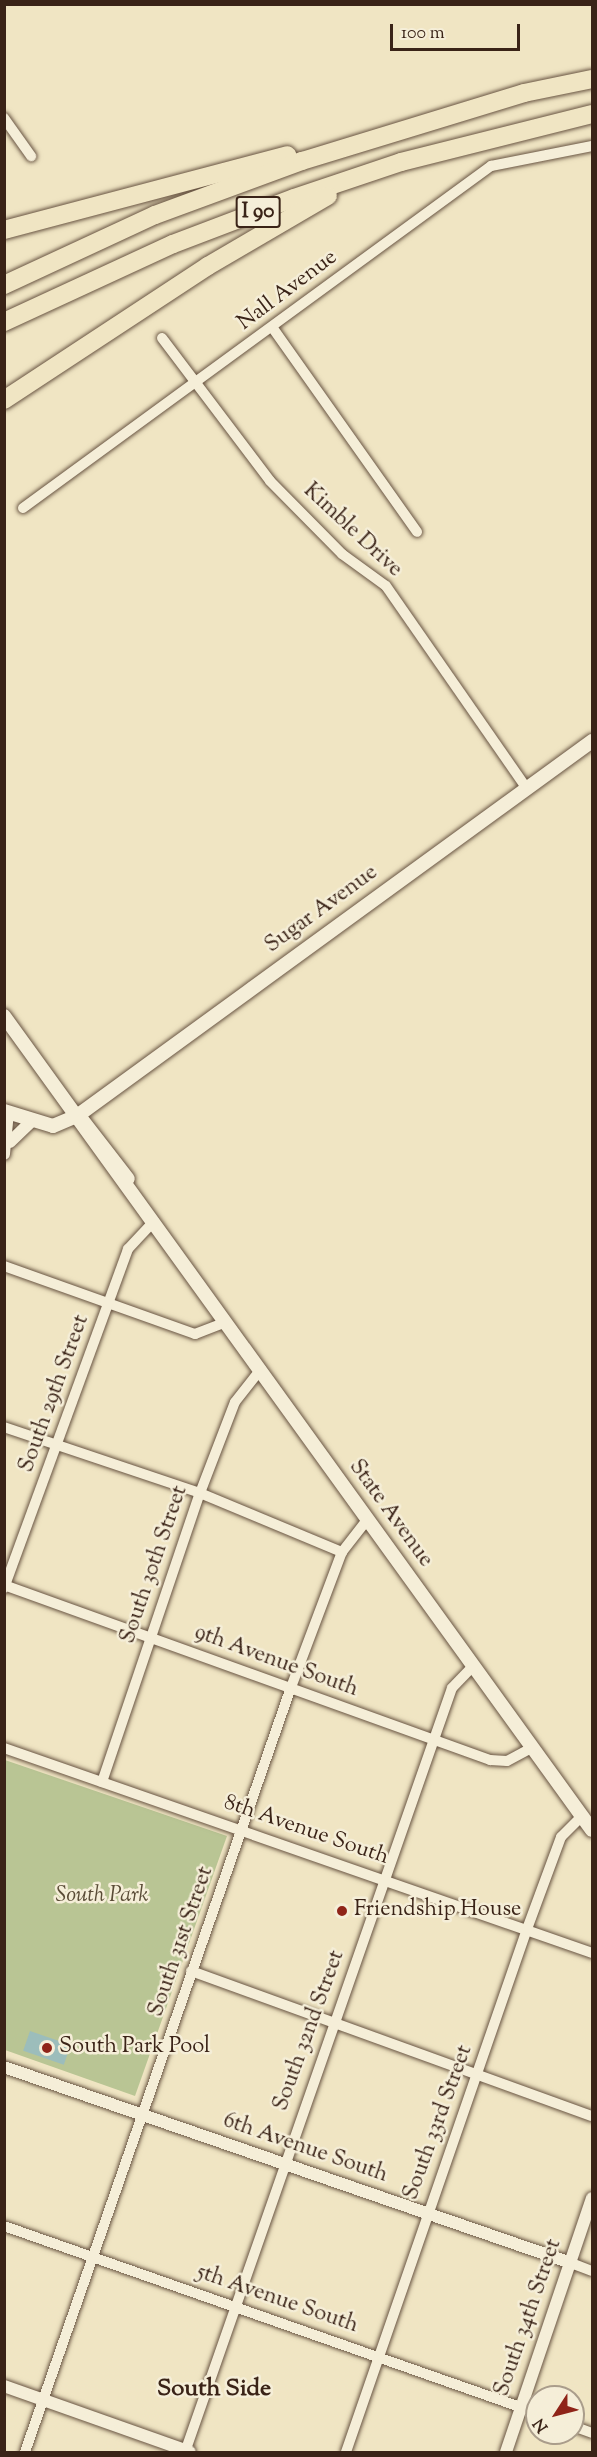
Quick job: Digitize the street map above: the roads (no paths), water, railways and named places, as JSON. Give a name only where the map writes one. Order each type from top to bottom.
[{"type":"highway","name":"I 90","points":[[4,285],[155,215],[342,147],[592,79]]},
{"type":"highway","name":"I 90","points":[[4,322],[173,244],[294,198],[523,130],[592,114]]},
{"type":"highway","points":[[4,400],[208,266],[330,195],[523,130]]},
{"type":"highway","points":[[4,231],[268,160],[342,147]]},
{"type":"main road","name":"Sugar Avenue","points":[[77,1116],[592,741]]},
{"type":"main road","name":"State Avenue","points":[[4,1016],[77,1116],[116,1161],[154,1221],[592,1830]]},
{"type":"main road","points":[[6,1111],[32,1121],[56,1125],[77,1116]]},
{"type":"street","points":[[4,118],[31,156]]},
{"type":"street","name":"Nall Avenue","points":[[23,508],[196,386],[272,327],[491,166],[592,146]]},
{"type":"street","points":[[272,327],[417,532]]},
{"type":"street","name":"Kimble Drive","points":[[162,338],[270,481],[342,554],[386,586],[527,789]]},
{"type":"street","points":[[6,1111],[6,1150]]},
{"type":"street","points":[[6,1150],[32,1121]]},
{"type":"street","name":"South 29th Street","points":[[5,1586],[133,1241],[154,1221]]},
{"type":"street","points":[[4,1266],[109,1301],[195,1334],[226,1322]]},
{"type":"street","name":"South 30th Street","points":[[102,1782],[200,1492],[235,1402],[261,1369]]},
{"type":"street","points":[[4,1426],[56,1446],[200,1492],[342,1552]]},
{"type":"street","name":"South 31st Street","points":[[25,2452],[145,2116],[191,1971],[290,1690],[342,1552],[367,1520]]},
{"type":"street","name":"9th Avenue South","points":[[5,1586],[151,1637],[290,1690],[501,1761],[532,1747]]},
{"type":"street","name":"South 32nd Street","points":[[187,2452],[333,2021],[387,1879],[456,1679],[473,1666]]},
{"type":"street","name":"8th Avenue South","points":[[4,1749],[242,1828],[592,1953]]},
{"type":"street","name":"South 33rd Street","points":[[346,2452],[426,2213],[479,2073],[527,1929],[561,1837],[582,1816]]},
{"type":"street","points":[[191,1971],[479,2073],[592,2116]]},
{"type":"street","name":"6th Avenue South","points":[[4,2067],[592,2271]]},
{"type":"street","name":"South 34th Street","points":[[506,2452],[592,2198]]},
{"type":"street","name":"5th Avenue South","points":[[4,2226],[380,2356],[525,2410]]},
{"type":"street","points":[[4,2385],[187,2452]]},
{"type":"water","name":"South Park Pool","points":[[30,2031],[71,2045],[64,2065],[23,2051]]},
{"type":"place","name":"Friendship House","points":[[342,1911]]},
{"type":"place","name":"South Park Pool","points":[[47,2048]]},
{"type":"district","name":"South Side","points":[[214,2390]]},
{"type":"park label","name":"South Park","points":[[102,1897]]}]
